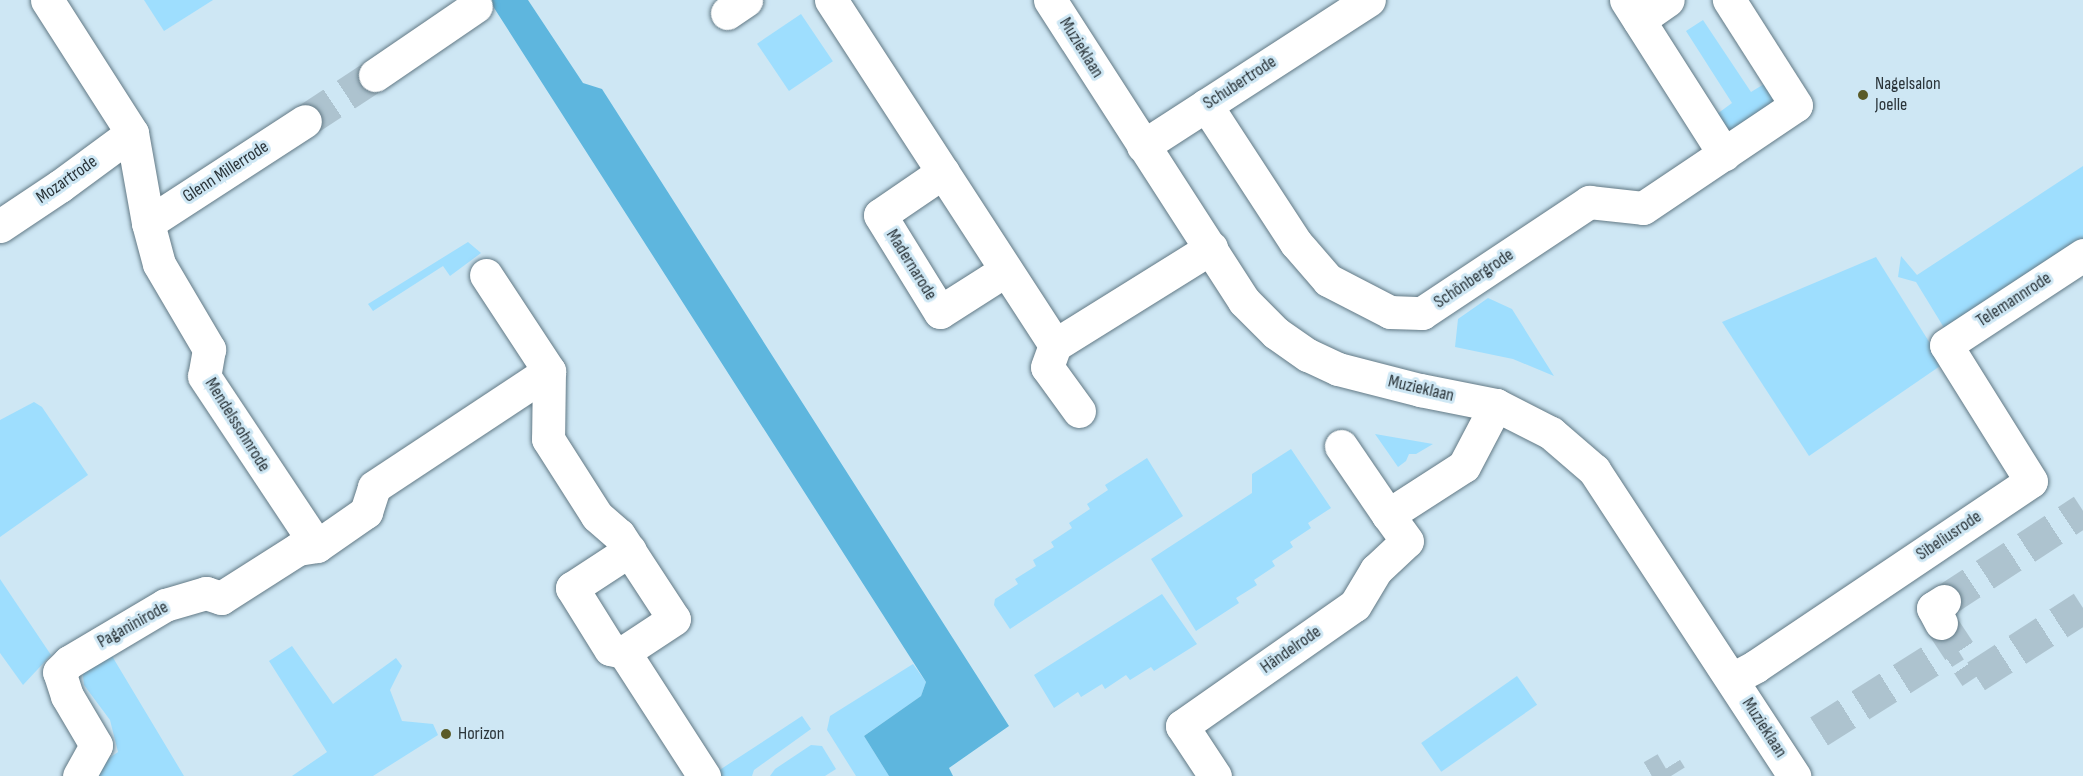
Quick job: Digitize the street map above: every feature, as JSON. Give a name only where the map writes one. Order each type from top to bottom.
[{"type":"street","name":"Mendelssohnrode","points":[[47,0],[132,134],[148,223],[159,264],[209,349],[204,376],[317,546]]},
{"type":"street","points":[[831,0],[1055,345]]},
{"type":"street","name":"Muzieklaan","points":[[1050,0],[1245,301],[1276,333],[1308,355],[1338,369],[1420,390],[1496,405],[1551,433],[1594,470],[1794,776]]},
{"type":"street","name":"Schubertrode","points":[[1143,146],[1206,105],[1330,10],[1369,0]]},
{"type":"street","points":[[1668,0],[1632,10],[1724,154]]},
{"type":"street","name":"Schönbergrode","points":[[1206,105],[1296,243],[1328,280],[1390,312],[1422,313],[1589,202],[1643,208],[1796,105],[1730,0]]},
{"type":"street","points":[[375,75],[476,6]]},
{"type":"street","name":"Glenn Millerrode","points":[[148,223],[305,122]]},
{"type":"street","name":"Mozartrode","points":[[0,226],[132,134]]},
{"type":"street","name":"Madernarode","points":[[943,172],[880,215],[940,312],[1006,270]]},
{"type":"street","points":[[1079,411],[1047,367],[1055,345],[1211,248]]},
{"type":"street","name":"Telemannrode","points":[[1946,345],[2083,255]]},
{"type":"street","points":[[486,275],[549,371],[548,439],[597,516],[619,535],[674,619],[624,652]]},
{"type":"street","name":"Sibeliusrode","points":[[1732,679],[1756,666],[2031,481],[1946,345]]},
{"type":"street","points":[[317,546],[366,512],[374,487],[549,371]]},
{"type":"street","points":[[1388,514],[1464,465],[1496,405]]},
{"type":"street","name":"Händelrode","points":[[1215,776],[1182,726],[1355,605],[1376,570],[1407,541],[1341,446]]},
{"type":"street","name":"Paganinirode","points":[[79,776],[96,745],[67,696],[59,672],[69,662],[165,605],[206,593],[221,598],[298,549],[317,546]]},
{"type":"street","points":[[630,550],[572,588],[610,649],[624,652],[704,776]]},
{"type":"shaded area","points":[[144,0],[213,0],[164,31]]},
{"type":"shaded area","points":[[489,0],[528,0],[583,83],[602,89],[1009,726],[949,768],[953,776],[889,776],[864,736],[921,696],[926,682]]},
{"type":"shaded area","points":[[801,14],[833,61],[789,91],[757,44]]},
{"type":"shaded area","points":[[1703,20],[1751,92],[1769,81],[1779,97],[1735,132],[1727,130],[1717,114],[1732,103],[1686,31]]},
{"type":"shaded area","points":[[2083,166],[2083,241],[1946,331],[1916,282],[1898,277],[1901,256],[1917,275]]},
{"type":"shaded area","points":[[468,242],[481,253],[450,276],[443,266],[373,311],[368,304]]},
{"type":"shaded area","points":[[1876,257],[1943,364],[1809,456],[1722,322]]},
{"type":"shaded area","points":[[1488,298],[1512,309],[1554,376],[1513,359],[1455,347],[1458,319]]},
{"type":"shaded area","points":[[34,402],[42,407],[88,475],[0,537],[0,420]]},
{"type":"shaded area","points":[[1375,434],[1433,444],[1416,454],[1409,454],[1406,461],[1398,467]]},
{"type":"shaded area","points":[[1291,449],[1331,508],[1308,523],[1311,528],[1290,542],[1293,547],[1272,561],[1275,566],[1254,580],[1257,585],[1236,598],[1239,603],[1196,631],[1151,559],[1252,493],[1252,474]]},
{"type":"shaded area","points":[[1147,458],[1183,516],[1010,629],[994,605],[995,599],[1018,584],[1015,579],[1036,566],[1033,560],[1054,547],[1051,542],[1072,528],[1069,523],[1090,509],[1087,504],[1108,490],[1105,485]]},
{"type":"shaded area","points":[[0,579],[51,655],[23,685],[0,653]]},
{"type":"shaded area","points":[[1162,594],[1197,644],[1154,671],[1151,667],[1130,680],[1126,675],[1105,689],[1102,684],[1081,697],[1078,692],[1054,708],[1034,675]]},
{"type":"shaded area","points":[[292,646],[333,704],[396,658],[402,666],[390,690],[402,721],[433,724],[438,735],[373,776],[292,776],[327,752],[269,661]]},
{"type":"shaded area","points":[[109,651],[184,776],[94,776],[99,765],[118,752],[110,720],[84,685],[82,668]]},
{"type":"shaded area","points":[[913,664],[926,682],[921,696],[864,736],[889,776],[856,776],[827,730],[830,716]]},
{"type":"shaded area","points":[[1517,676],[1537,705],[1441,772],[1421,743]]},
{"type":"shaded area","points":[[802,716],[811,729],[754,770],[752,776],[722,776],[718,771]]},
{"type":"shaded area","points":[[811,745],[822,746],[836,769],[825,776],[770,776],[775,769]]},
{"type":"tunnel","points":[[305,121],[375,75]]},
{"type":"tunnel","points":[[1944,601],[2083,510]]},
{"type":"tunnel","points":[[1941,623],[1976,676],[2083,607]]},
{"type":"tunnel","points":[[1819,731],[1955,645]]},
{"type":"tunnel","points":[[1652,776],[1666,768],[1671,776]]},
{"type":"place","name":"Nagelsalon Joelle","points":[[1863,95]]},
{"type":"place","name":"Horizon","points":[[446,734]]}]
